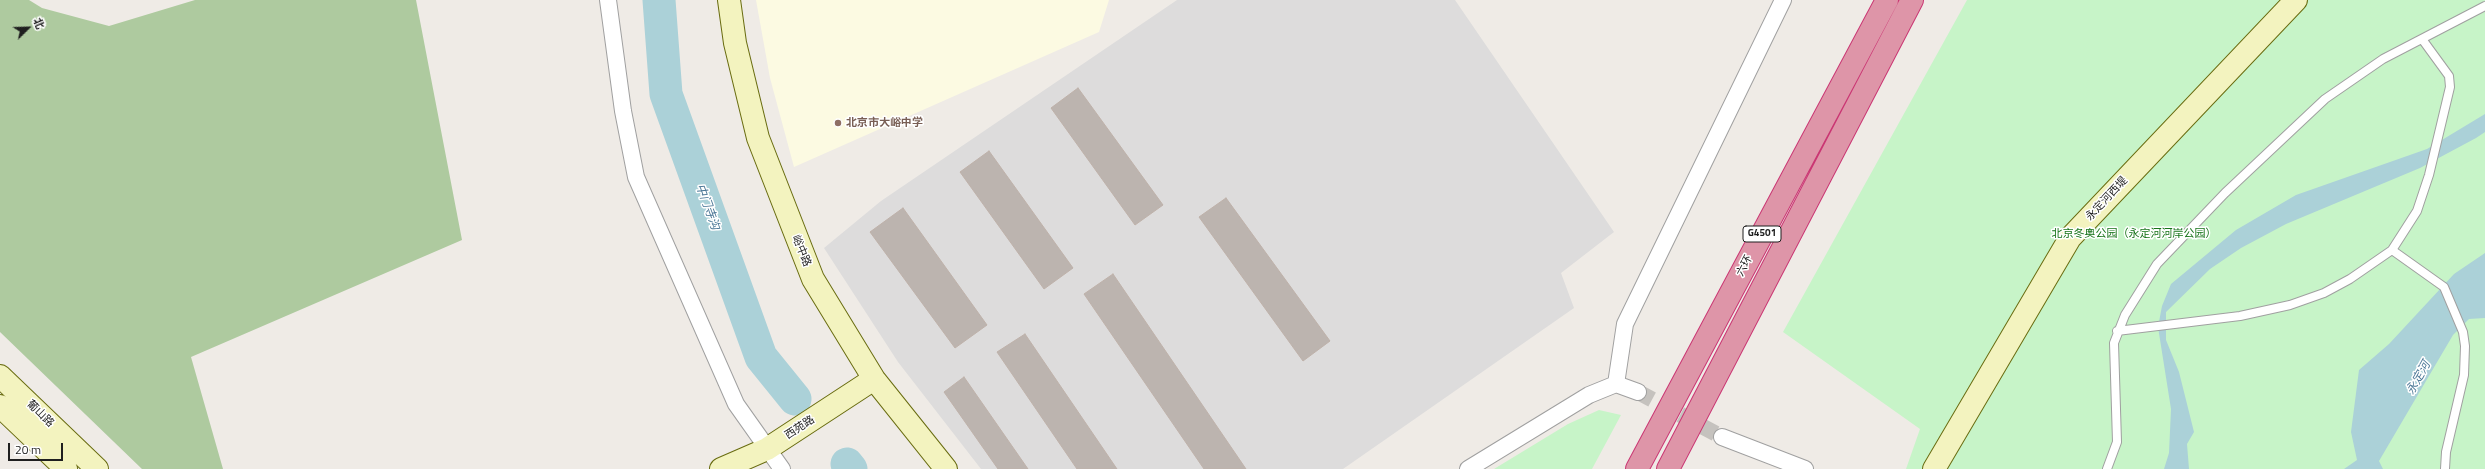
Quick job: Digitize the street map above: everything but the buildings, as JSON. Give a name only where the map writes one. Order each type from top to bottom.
[{"type":"highway","name":"六环","points":[[1636,469],[1887,0]]},
{"type":"highway","name":"G4501","points":[[1668,469],[1912,0]]},
{"type":"main road","name":"峪中路","points":[[729,0],[735,43],[746,95],[758,138],[813,279],[874,379],[946,469]]},
{"type":"main road","name":"永定河西堤","points":[[1934,469],[2070,238],[2296,0]]},
{"type":"main road","name":"葡山路","points":[[0,376],[97,469]]},
{"type":"main road","name":"西苑路","points":[[721,469],[767,449],[874,379]]},
{"type":"main road","name":"葡山路","points":[[0,406],[66,469]]},
{"type":"street","points":[[608,0],[623,111],[636,177],[736,404],[782,469]]},
{"type":"street","points":[[1616,384],[1625,324],[1783,0]]},
{"type":"street","points":[[1468,469],[1589,395],[1616,384],[1638,392]]},
{"type":"street","points":[[1722,437],[1806,469]]},
{"type":"lane","points":[[2107,469],[2117,442],[2114,343],[2117,331],[2157,264],[2225,193],[2325,100],[2383,59],[2485,6]]},
{"type":"lane","points":[[2117,331],[2240,316],[2290,305],[2324,293],[2350,279],[2392,250],[2417,211],[2429,175],[2450,87],[2449,76],[2422,39]]},
{"type":"lane","points":[[2392,250],[2444,287],[2463,332],[2465,346],[2464,375],[2446,452],[2445,469]]},
{"type":"shaded area","name":"北京市大峪中学","points":[[756,0],[1109,0],[1099,32],[794,167],[770,78]]},
{"type":"shaded area","points":[[1177,0],[1455,0],[1614,232],[1561,273],[1574,308],[1343,469],[981,469],[898,362],[824,248],[881,201]]},
{"type":"green space","points":[[0,0],[29,0],[42,8],[109,26],[195,0],[416,0],[462,240],[191,357],[223,469],[142,469],[0,332]]},
{"type":"green space","name":"北京冬奥公园（永定河河岸公园）","points":[[1967,0],[2485,0],[2485,469],[1906,469],[1920,429],[1783,332]]},
{"type":"green space","points":[[1599,410],[1621,415],[1592,469],[1494,469],[1568,424]]},
{"type":"water","points":[[2485,114],[2485,132],[2476,138],[2420,168],[2286,224],[2241,248],[2210,269],[2166,312],[2166,340],[2179,372],[2194,432],[2187,444],[2189,469],[2164,469],[2169,453],[2171,409],[2158,327],[2162,306],[2171,284],[2236,230],[2296,195],[2427,149]]},
{"type":"water","name":"永定河","points":[[2485,253],[2485,318],[2469,319],[2453,335],[2379,461],[2383,469],[2344,469],[2357,460],[2351,432],[2359,370],[2389,344],[2454,274]]},
{"type":"waterway","name":"中门寺沟","points":[[659,0],[666,94],[761,357],[795,399]]},
{"type":"waterway","name":"中门寺沟","points":[[847,464],[851,469]]},
{"type":"tunnel","points":[[1638,392],[1722,437]]},
{"type":"place","name":"北京市大峪中学","points":[[838,123]]}]
